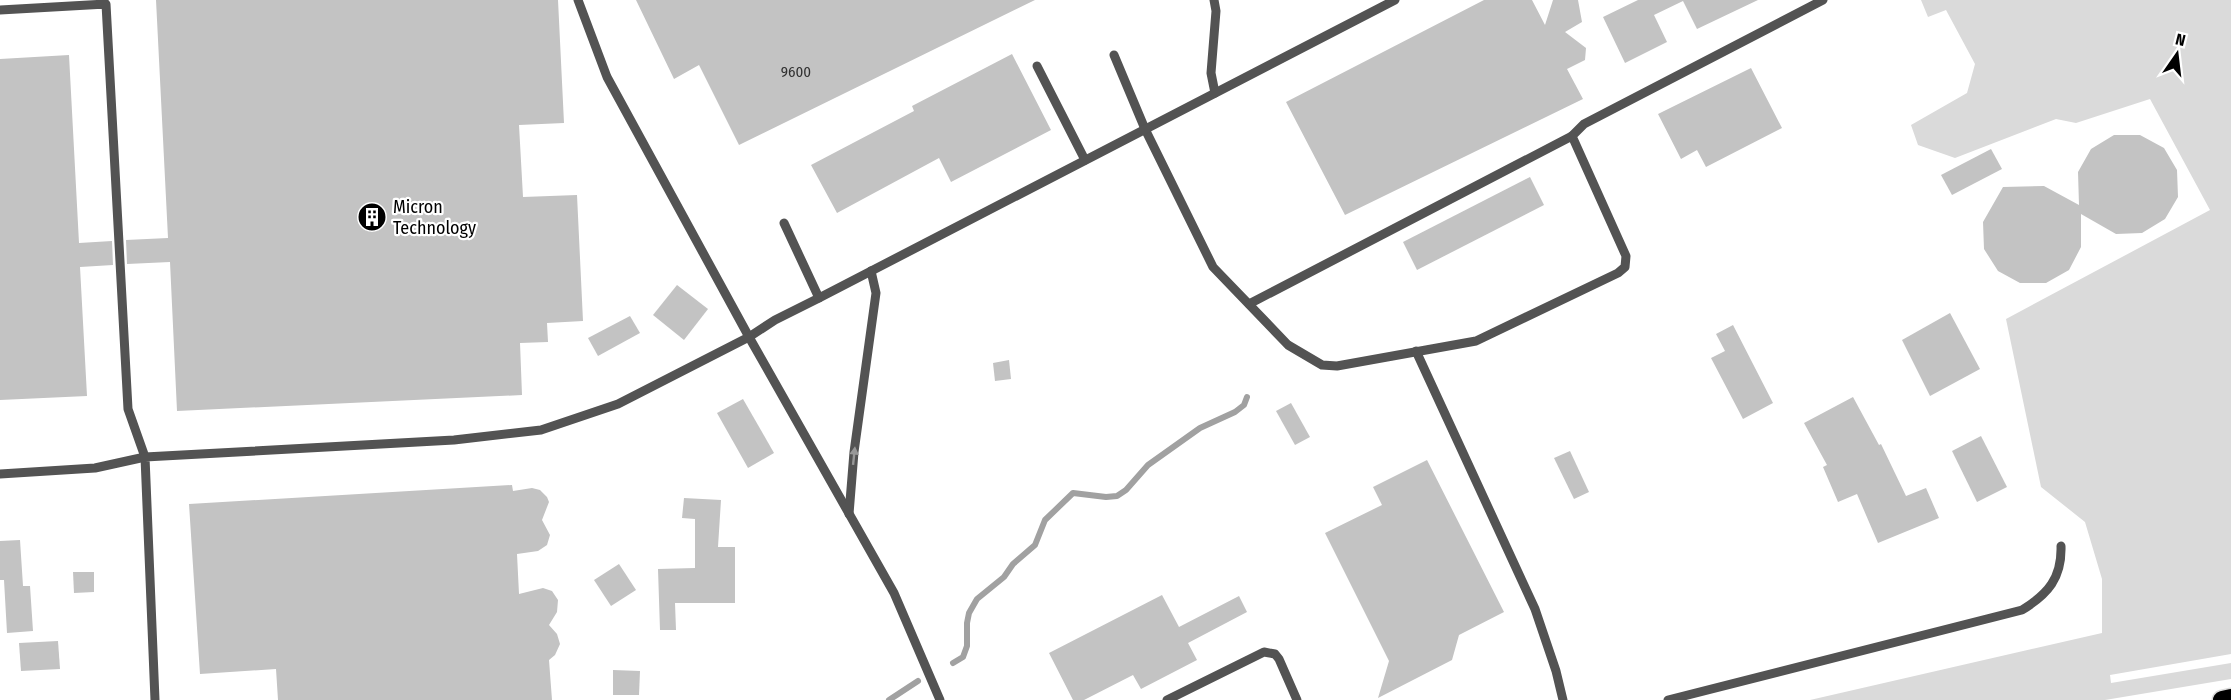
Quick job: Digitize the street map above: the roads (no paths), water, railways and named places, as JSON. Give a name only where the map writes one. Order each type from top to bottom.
[{"type":"highway","points":[[2222,700],[2231,698]]},
{"type":"lane","points":[[578,0],[607,77],[749,337],[894,593],[940,700]]},
{"type":"lane","points":[[1214,0],[1216,11],[1211,73],[1215,93]]},
{"type":"lane","points":[[0,474],[95,468],[145,457],[454,440],[541,430],[618,404],[749,337],[775,320],[1395,0]]},
{"type":"lane","points":[[1249,304],[1572,136],[1584,124],[1823,0]]},
{"type":"lane","points":[[0,10],[106,4],[128,409],[145,457],[156,700]]},
{"type":"lane","points":[[1114,55],[1145,129],[1213,267],[1288,345],[1329,366],[1476,341],[1618,273],[1625,267],[1626,256],[1572,136]]},
{"type":"lane","points":[[1037,66],[1085,160]]},
{"type":"lane","points":[[784,223],[819,298]]},
{"type":"lane","points":[[849,514],[854,452],[876,293],[871,271]]},
{"type":"lane","points":[[1416,351],[1535,609],[1556,671],[1563,700]]},
{"type":"lane","points":[[1668,700],[2022,610],[2040,599],[2051,586],[2059,570],[2061,546]]},
{"type":"lane","points":[[1167,700],[1264,652],[1271,653],[1279,659],[1297,700]]},
{"type":"waterway","points":[[953,663],[963,657],[967,646],[969,613],[977,599],[1004,577],[1013,564],[1035,545],[1045,520],[1073,493],[1117,496],[1126,490],[1148,465],[1200,428],[1235,412],[1244,405],[1247,397]]},
{"type":"waterway","points":[[889,700],[918,681]]},
{"type":"place","name":"Micron Technology","points":[[372,217]]}]
